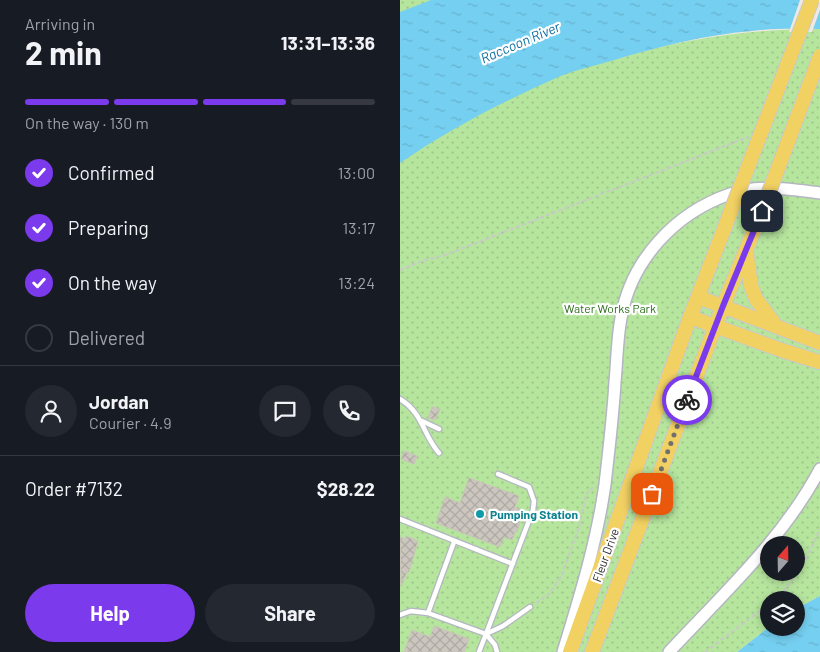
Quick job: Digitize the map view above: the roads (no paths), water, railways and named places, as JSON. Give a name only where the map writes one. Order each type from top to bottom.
[{"type":"main road","name":"Fleur Drive","points":[[570,652],[690,317],[812,0]]},
{"type":"main road","name":"Fleur Drive","points":[[592,652],[715,326],[762,211],[820,56]]},
{"type":"main road","points":[[563,652],[600,519],[621,318],[627,294],[638,271],[650,252],[682,218],[708,203],[731,193],[756,189],[786,188],[820,193]]},
{"type":"main road","points":[[746,248],[751,286],[756,299],[776,326]]},
{"type":"main road","points":[[698,297],[820,343]]},
{"type":"main road","points":[[690,317],[820,362]]},
{"type":"main road","points":[[669,652],[778,534],[809,490],[820,468]]},
{"type":"lane","points":[[400,399],[409,405],[421,420],[432,445],[439,453]]},
{"type":"lane","points":[[421,420],[439,429]]},
{"type":"lane","points":[[479,652],[533,510],[534,501],[529,487],[498,474]]},
{"type":"lane","points":[[400,519],[421,525],[454,542],[512,564]]},
{"type":"lane","points":[[428,613],[454,542]]},
{"type":"lane","points":[[486,634],[503,626],[530,607]]},
{"type":"lane","points":[[400,615],[411,612],[428,613],[486,634],[495,645],[497,652]]},
{"type":"water","name":"Raccoon River","points":[[431,0],[820,0],[820,29],[769,29],[716,35],[663,46],[577,70],[496,106],[437,139],[400,163],[400,12]]},
{"type":"water","points":[[820,596],[820,652],[737,652],[760,634],[760,636],[805,636],[805,604]]},
{"type":"place","name":"Pumping Station","points":[[480,514]]},
{"type":"park label","name":"Water Works Park","points":[[610,308]]}]
